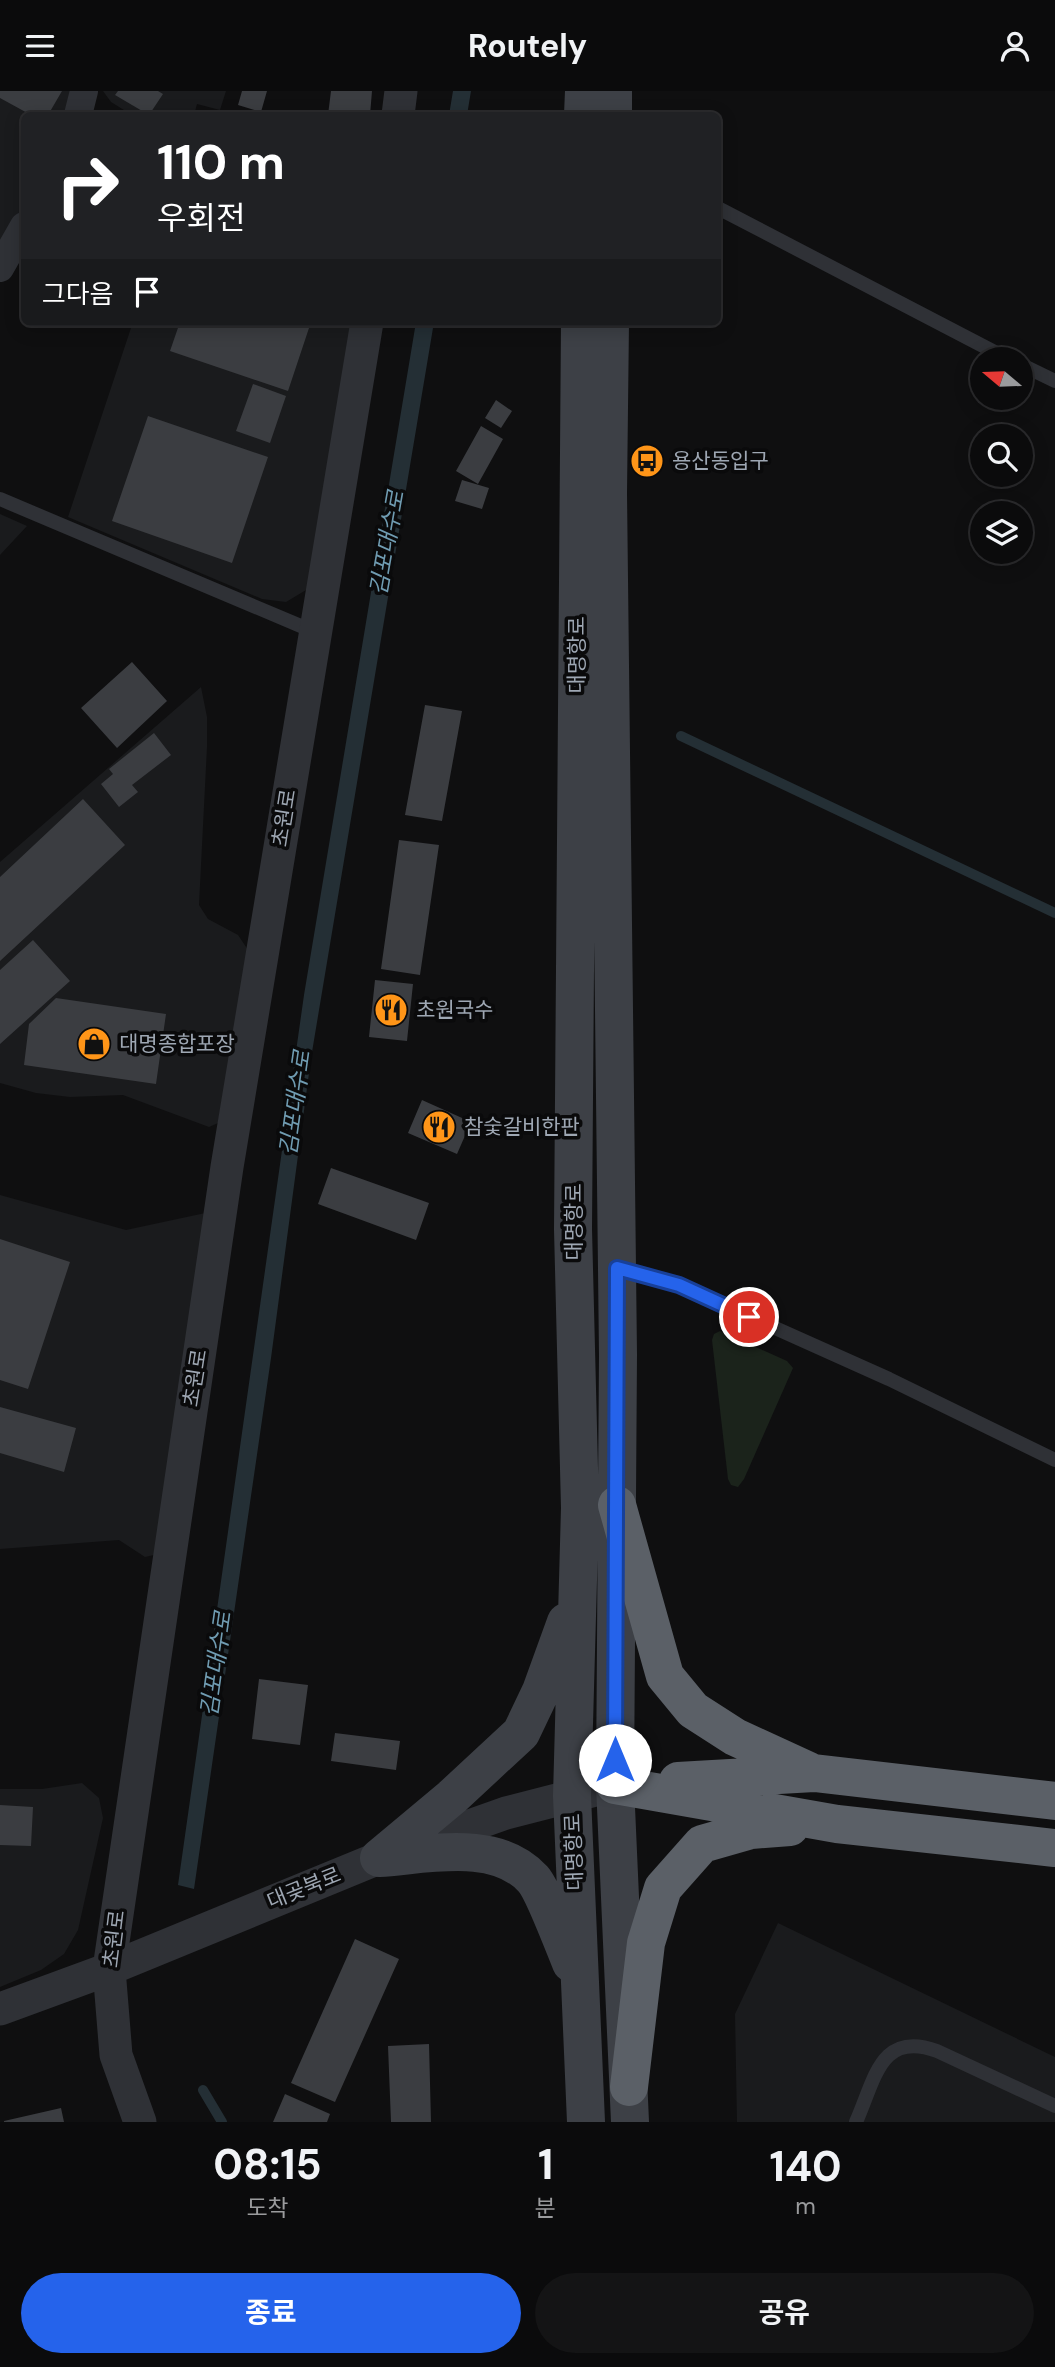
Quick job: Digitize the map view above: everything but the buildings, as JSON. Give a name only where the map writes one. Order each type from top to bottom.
[{"type":"highway","points":[[599,1506],[665,1676],[693,1710],[735,1737],[814,1773]]},
{"type":"highway","points":[[615,1785],[814,1773],[1055,1801]]},
{"type":"highway","points":[[615,1785],[837,1824],[1055,1849]]},
{"type":"highway","points":[[629,2105],[646,1943],[663,1888],[702,1844],[751,1830],[837,1824]]},
{"type":"main road","points":[[583,112],[584,91]]},
{"type":"main road","points":[[613,91],[613,112]]},
{"type":"main road","name":"대명항로","points":[[580,326],[573,1229],[599,1506],[629,2105]]},
{"type":"main road","name":"대명항로","points":[[586,2122],[572,1796],[599,1506],[617,1268],[608,521],[610,326]]},
{"type":"main road","points":[[379,1858],[452,1797],[521,1733],[565,1630],[599,1506]]},
{"type":"main road","points":[[379,1858],[477,1852],[505,1860],[534,1880],[579,1980]]},
{"type":"street","points":[[79,112],[83,91]]},
{"type":"street","points":[[398,112],[401,91]]},
{"type":"street","points":[[0,268],[21,231]]},
{"type":"street","name":"초원로","points":[[140,2122],[116,2055],[109,1969],[227,1167],[366,326]]},
{"type":"street","name":"대곶북로","points":[[0,2009],[109,1969],[379,1858],[506,1813],[615,1785]]},
{"type":"lane","points":[[721,210],[985,347]]},
{"type":"lane","points":[[1033,371],[1055,381]]},
{"type":"lane","points":[[0,499],[315,632]]},
{"type":"lane","points":[[617,1268],[679,1285],[889,1379],[1055,1460]]},
{"type":"lane","points":[[856,2122],[890,2052],[904,2045],[921,2045],[937,2051],[1055,2106]]},
{"type":"shaded area","points":[[0,91],[73,91],[70,112],[21,112],[21,212],[0,250]]},
{"type":"shaded area","points":[[103,91],[226,91],[220,110],[197,104],[195,112],[127,112],[111,102]]},
{"type":"shaded area","points":[[132,326],[353,326],[311,587],[286,602],[262,599],[68,517]]},
{"type":"shaded area","points":[[0,514],[27,526],[0,555]]},
{"type":"shaded area","points":[[201,687],[207,717],[207,747],[199,905],[208,919],[238,935],[248,950],[218,1123],[209,1127],[123,1095],[70,1097],[36,1093],[0,1083],[0,862]]},
{"type":"shaded area","points":[[0,1195],[126,1230],[210,1212],[158,1554],[145,1557],[119,1540],[0,1549]]},
{"type":"shaded area","points":[[720,1331],[787,1361],[793,1368],[738,1487],[731,1485],[728,1479],[712,1340],[714,1334]]},
{"type":"shaded area","points":[[82,1783],[99,1798],[103,1818],[78,1930],[64,1954],[41,1970],[0,1987],[0,1789],[42,1789]]},
{"type":"shaded area","points":[[778,1923],[1055,2057],[1055,2122],[737,2122],[735,2014]]},
{"type":"water","points":[[453,91],[471,91],[468,112],[450,112]]},
{"type":"water","points":[[415,326],[433,326],[311,1058],[271,1358],[194,1889],[178,1885],[304,995]]},
{"type":"waterway","points":[[681,736],[1055,913]]},
{"type":"waterway","name":"김포대수로","points":[[203,2090],[222,2122]]},
{"type":"place","name":"용산동입구","points":[[647,461]]},
{"type":"place","name":"초원국수","points":[[391,1010]]},
{"type":"place","name":"대명종합포장","points":[[94,1044]]},
{"type":"place","name":"참숯갈비한판","points":[[439,1127]]},
{"type":"route","points":[[615,1760],[617,1268],[679,1285],[749,1317]]}]
